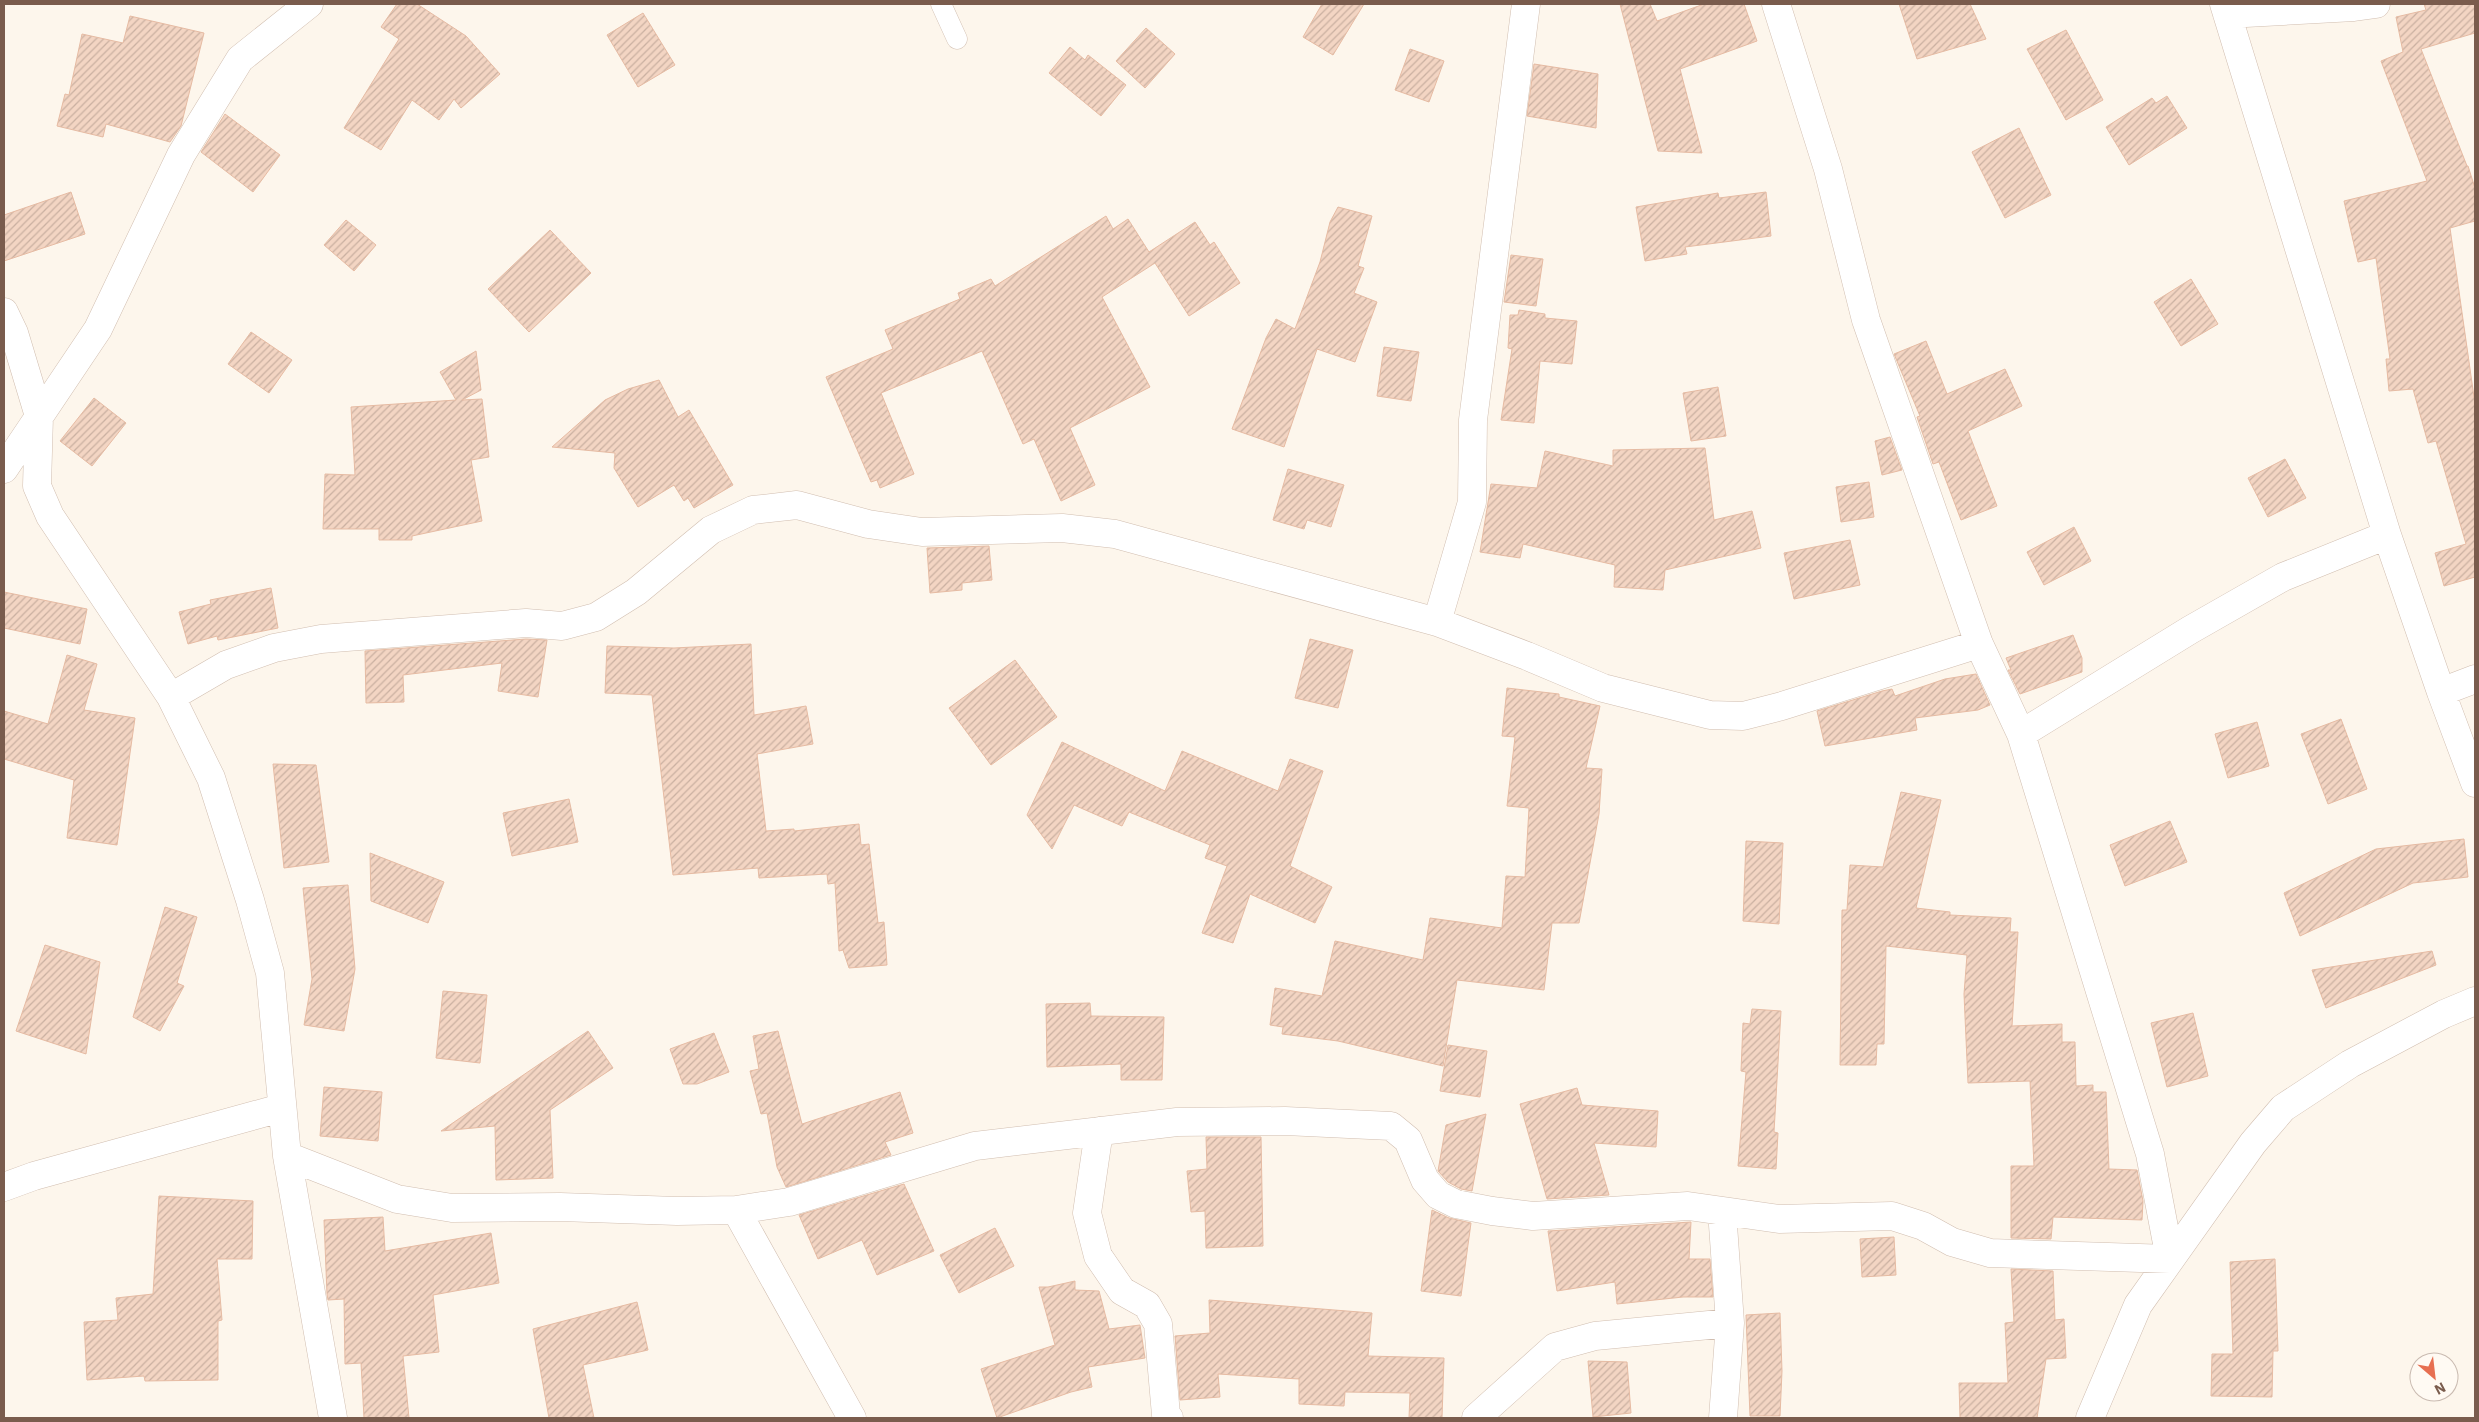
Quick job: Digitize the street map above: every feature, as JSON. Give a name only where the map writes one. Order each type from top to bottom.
[{"type":"street","points":[[4,469],[98,329],[181,155],[240,59],[309,4]]},
{"type":"street","points":[[1437,622],[1472,502],[1473,420],[1526,4]]},
{"type":"street","points":[[1776,4],[1828,169],[1866,320],[1979,644],[2021,734],[2150,1154],[2170,1259]]},
{"type":"street","points":[[2376,4],[2354,7],[2225,9],[2387,534],[2441,692],[2475,783]]},
{"type":"street","points":[[4,312],[14,333],[39,416],[37,486],[50,516],[171,697],[211,778],[250,900],[270,973],[287,1156],[334,1418]]},
{"type":"street","points":[[171,697],[226,665],[274,648],[321,639],[526,623],[562,626],[596,617],[636,592],[711,530],[753,510],[797,505],[868,524],[922,532],[1062,528],[1115,534],[1437,622],[1603,688],[1710,715],[1742,716],[1782,706],[1979,644]]},
{"type":"street","points":[[2021,734],[2190,630],[2284,577],[2387,534]]},
{"type":"street","points":[[2441,692],[2475,679]]},
{"type":"street","points":[[2090,1418],[2138,1305],[2252,1143],[2283,1108],[2350,1064],[2444,1014],[2475,1001]]},
{"type":"street","points":[[4,1187],[34,1176],[282,1108]]},
{"type":"street","points":[[287,1156],[396,1200],[452,1208],[560,1207],[678,1211],[736,1210],[789,1202],[822,1194],[901,1167],[975,1146],[1177,1122],[1284,1120],[1391,1126],[1408,1140],[1425,1180],[1438,1195],[1456,1204],[1533,1216],[1688,1206],[1779,1219],[1892,1216],[1923,1226],[1952,1242],[1990,1254],[2170,1259]]},
{"type":"street","points":[[1099,1131],[1087,1213],[1098,1256],[1122,1291],[1147,1305],[1158,1324],[1166,1416],[1168,1418]]},
{"type":"street","points":[[736,1210],[852,1418]]},
{"type":"street","points":[[1722,1211],[1730,1323],[1723,1418]]},
{"type":"street","points":[[1476,1418],[1555,1347],[1595,1336],[1730,1323]]},
{"type":"lane","points":[[941,4],[957,39]]},
{"type":"building","points":[[397,4],[417,4],[466,36],[500,74],[461,108],[454,99],[439,120],[412,100],[381,150],[344,128],[399,39],[381,27]]},
{"type":"building","points":[[1322,4],[1364,4],[1333,55],[1303,37]]},
{"type":"building","points":[[1620,4],[1650,4],[1657,21],[1704,4],[1744,4],[1757,41],[1680,69],[1702,153],[1658,151]]},
{"type":"building","points":[[1899,4],[1970,4],[1986,39],[1917,59]]},
{"type":"building","points":[[2424,4],[2475,4],[2475,33],[2421,49],[2475,188],[2475,221],[2450,228],[2475,404],[2475,577],[2444,586],[2435,553],[2466,544],[2436,441],[2428,443],[2413,389],[2389,391],[2386,359],[2390,359],[2376,258],[2358,262],[2344,201],[2427,181],[2381,61],[2403,52],[2396,17],[2426,10]]},
{"type":"building","points":[[643,13],[675,65],[638,87],[607,35]]},
{"type":"building","points":[[130,16],[204,33],[181,126],[170,142],[106,124],[103,137],[57,126],[65,94],[69,95],[82,34],[123,43]]},
{"type":"building","points":[[1146,28],[1175,54],[1145,88],[1116,61]]},
{"type":"building","points":[[2066,30],[2103,100],[2066,120],[2027,49]]},
{"type":"building","points":[[1070,47],[1085,60],[1088,55],[1126,85],[1101,116],[1049,73]]},
{"type":"building","points":[[1410,49],[1444,61],[1429,102],[1395,90]]},
{"type":"building","points":[[1534,64],[1598,74],[1596,128],[1527,116]]},
{"type":"building","points":[[2167,96],[2187,128],[2129,165],[2106,127],[2152,98],[2156,103]]},
{"type":"building","points":[[225,114],[280,155],[253,192],[201,152]]},
{"type":"building","points":[[2019,128],[2051,195],[2005,218],[1972,152]]},
{"type":"building","points":[[71,192],[85,234],[4,261],[4,215]]},
{"type":"building","points":[[1766,192],[1771,236],[1685,247],[1687,254],[1645,261],[1636,207],[1718,193],[1719,198]]},
{"type":"building","points":[[1338,207],[1372,216],[1358,266],[1364,268],[1354,293],[1377,302],[1355,362],[1317,349],[1284,447],[1232,429],[1266,338],[1276,319],[1295,329],[1320,262],[1330,222]]},
{"type":"building","points":[[1106,216],[1113,229],[1128,219],[1149,252],[1195,222],[1210,245],[1214,242],[1240,283],[1189,316],[1155,263],[1102,297],[1150,387],[1070,428],[1095,485],[1061,501],[1034,439],[1023,444],[982,351],[881,393],[914,474],[880,488],[877,480],[871,482],[826,377],[893,349],[885,330],[960,299],[958,293],[991,279],[995,286]]},
{"type":"building","points":[[346,220],[376,245],[354,271],[324,245]]},
{"type":"building","points":[[550,230],[591,273],[529,332],[488,289]]},
{"type":"building","points":[[1511,255],[1543,259],[1536,306],[1504,302]]},
{"type":"building","points":[[2191,279],[2218,324],[2181,346],[2154,302]]},
{"type":"building","points":[[1519,310],[1545,314],[1545,318],[1577,321],[1572,364],[1540,361],[1534,423],[1501,420],[1512,349],[1508,348],[1510,315],[1518,315]]},
{"type":"building","points":[[251,332],[292,360],[269,393],[228,364]]},
{"type":"building","points":[[1926,341],[1947,394],[2005,369],[2022,406],[1968,431],[1997,506],[1961,520],[1939,462],[1933,464],[1917,417],[1920,416],[1894,354]]},
{"type":"building","points":[[1384,347],[1419,352],[1411,401],[1377,396]]},
{"type":"building","points":[[476,351],[481,390],[462,400],[482,399],[489,457],[471,460],[482,521],[412,536],[412,540],[379,540],[379,529],[323,529],[325,474],[355,475],[351,407],[456,400],[440,372]]},
{"type":"building","points":[[659,380],[678,417],[689,410],[733,485],[694,508],[688,498],[684,501],[674,485],[638,507],[614,468],[615,453],[552,447],[605,400],[628,389]]},
{"type":"building","points":[[1718,387],[1726,436],[1691,441],[1683,393]]},
{"type":"building","points":[[94,398],[126,423],[92,466],[60,441]]},
{"type":"building","points":[[1890,437],[1902,470],[1882,475],[1875,441]]},
{"type":"building","points":[[1705,448],[1714,520],[1752,511],[1761,548],[1665,570],[1663,590],[1614,587],[1615,565],[1523,544],[1520,558],[1480,552],[1491,484],[1537,488],[1545,451],[1613,466],[1613,450]]},
{"type":"building","points":[[2285,459],[2306,498],[2268,517],[2248,478]]},
{"type":"building","points":[[1288,469],[1344,485],[1331,527],[1307,520],[1304,529],[1273,520]]},
{"type":"building","points":[[1869,482],[1874,517],[1841,522],[1836,487]]},
{"type":"building","points":[[2074,527],[2091,561],[2044,585],[2027,552]]},
{"type":"building","points":[[1850,540],[1860,585],[1794,599],[1784,553]]},
{"type":"building","points":[[989,546],[992,580],[962,583],[962,590],[930,593],[927,548]]},
{"type":"building","points":[[271,588],[278,628],[218,640],[217,636],[188,644],[179,612],[211,604],[210,600]]},
{"type":"building","points":[[4,592],[87,609],[80,644],[4,628]]},
{"type":"building","points":[[2073,635],[2082,658],[2082,672],[2020,694],[2008,670],[2011,670],[2006,658]]},
{"type":"building","points":[[526,639],[547,640],[538,697],[498,691],[502,663],[403,675],[404,702],[366,703],[365,651]]},
{"type":"building","points":[[1310,639],[1353,650],[1338,708],[1295,698]]},
{"type":"building","points":[[751,644],[754,715],[806,706],[813,744],[757,754],[766,831],[794,829],[794,831],[859,824],[861,845],[869,844],[878,923],[884,922],[887,965],[849,968],[843,950],[839,951],[835,883],[828,884],[827,874],[759,878],[758,868],[673,875],[652,695],[605,693],[607,646],[674,648]]},
{"type":"building","points":[[67,655],[97,664],[84,710],[135,718],[117,845],[67,838],[74,780],[4,759],[4,711],[48,724]]},
{"type":"building","points":[[1015,660],[1057,717],[991,765],[949,708]]},
{"type":"building","points":[[1976,674],[1990,705],[1978,710],[1915,718],[1917,730],[1825,746],[1817,711],[1882,691],[1892,689],[1895,696],[1945,679]]},
{"type":"building","points":[[1507,688],[1559,694],[1559,697],[1600,706],[1586,768],[1602,769],[1599,814],[1579,923],[1552,923],[1544,990],[1457,980],[1443,1066],[1338,1041],[1282,1034],[1283,1027],[1270,1025],[1275,988],[1322,996],[1335,941],[1423,960],[1430,918],[1502,928],[1506,876],[1525,877],[1529,808],[1507,806],[1515,737],[1502,736]]},
{"type":"building","points":[[2341,719],[2367,789],[2328,804],[2301,734]]},
{"type":"building","points":[[2257,722],[2269,766],[2228,778],[2215,734]]},
{"type":"building","points":[[1062,742],[1165,791],[1182,751],[1278,791],[1290,759],[1323,771],[1290,866],[1332,887],[1315,923],[1250,894],[1233,943],[1202,933],[1227,866],[1205,858],[1210,845],[1129,812],[1122,826],[1074,805],[1052,849],[1027,815]]},
{"type":"building","points":[[273,764],[316,765],[329,862],[284,868]]},
{"type":"building","points":[[1901,792],[1941,800],[1916,908],[1950,912],[1950,915],[2011,918],[2010,932],[2018,932],[2012,1026],[2062,1024],[2062,1042],[2075,1042],[2076,1086],[2093,1085],[2093,1092],[2106,1092],[2109,1169],[2137,1170],[2143,1201],[2142,1220],[2053,1217],[2051,1239],[2011,1238],[2011,1166],[2034,1166],[2030,1081],[1968,1083],[1964,994],[1967,955],[1886,946],[1884,1044],[1877,1044],[1876,1065],[1840,1065],[1842,910],[1847,910],[1850,865],[1883,867]]},
{"type":"building","points":[[569,799],[578,842],[512,856],[503,813]]},
{"type":"building","points":[[2170,821],[2187,862],[2125,886],[2110,845]]},
{"type":"building","points":[[2464,839],[2468,877],[2413,883],[2300,936],[2284,893],[2376,849]]},
{"type":"building","points":[[1746,841],[1783,843],[1779,924],[1743,921]]},
{"type":"building","points":[[370,853],[444,882],[428,923],[371,901]]},
{"type":"building","points":[[348,885],[355,969],[344,1031],[304,1025],[312,979],[303,888]]},
{"type":"building","points":[[165,907],[197,917],[177,983],[184,986],[160,1031],[133,1017]]},
{"type":"building","points":[[45,945],[100,962],[86,1054],[16,1031]]},
{"type":"building","points":[[2432,951],[2436,965],[2326,1008],[2312,970]]},
{"type":"building","points":[[443,991],[487,995],[480,1063],[436,1058]]},
{"type":"building","points":[[1090,1003],[1091,1016],[1164,1017],[1162,1080],[1121,1080],[1121,1064],[1047,1067],[1046,1004]]},
{"type":"building","points":[[1752,1009],[1781,1011],[1774,1132],[1778,1133],[1776,1169],[1738,1166],[1746,1072],[1741,1071],[1743,1023],[1750,1024]]},
{"type":"building","points":[[2193,1013],[2208,1076],[2167,1087],[2151,1023]]},
{"type":"building","points":[[588,1031],[613,1068],[550,1110],[553,1178],[496,1180],[495,1126],[441,1131]]},
{"type":"building","points":[[778,1031],[802,1124],[900,1092],[913,1133],[885,1142],[891,1155],[786,1187],[777,1167],[767,1113],[761,1114],[750,1071],[759,1069],[753,1036]]},
{"type":"building","points":[[714,1033],[729,1072],[697,1084],[683,1084],[670,1049]]},
{"type":"building","points":[[1448,1045],[1487,1051],[1480,1097],[1440,1091]]},
{"type":"building","points":[[324,1087],[382,1092],[378,1141],[320,1136]]},
{"type":"building","points":[[1577,1088],[1582,1105],[1658,1111],[1656,1147],[1594,1143],[1609,1195],[1547,1199],[1520,1104]]},
{"type":"building","points":[[1486,1114],[1472,1191],[1461,1189],[1448,1182],[1438,1171],[1446,1125]]},
{"type":"building","points":[[1206,1137],[1261,1137],[1263,1246],[1206,1248],[1205,1211],[1191,1212],[1187,1171],[1207,1169]]},
{"type":"building","points":[[904,1184],[934,1251],[877,1275],[862,1240],[818,1259],[799,1215]]},
{"type":"building","points":[[159,1196],[253,1201],[252,1259],[217,1259],[222,1320],[218,1321],[218,1380],[145,1381],[144,1376],[87,1380],[84,1322],[118,1320],[116,1298],[153,1294]]},
{"type":"building","points":[[1432,1210],[1449,1218],[1471,1223],[1461,1296],[1421,1291]]},
{"type":"building","points":[[383,1217],[385,1251],[491,1233],[499,1283],[433,1295],[439,1352],[403,1356],[409,1418],[364,1418],[361,1363],[345,1364],[344,1299],[328,1300],[327,1294],[324,1220]]},
{"type":"building","points":[[1691,1222],[1689,1259],[1710,1259],[1713,1297],[1683,1297],[1617,1304],[1615,1282],[1557,1291],[1548,1231]]},
{"type":"building","points":[[995,1228],[1014,1266],[959,1293],[940,1255]]},
{"type":"building","points":[[1894,1237],[1896,1275],[1862,1277],[1860,1239]]},
{"type":"building","points":[[2275,1259],[2278,1351],[2273,1351],[2272,1397],[2211,1396],[2212,1354],[2233,1354],[2230,1262]]},
{"type":"building","points":[[2011,1269],[2053,1271],[2055,1320],[2064,1319],[2066,1358],[2046,1359],[2037,1418],[1960,1418],[1959,1383],[2008,1383],[2005,1323],[2014,1322]]},
{"type":"building","points":[[1075,1281],[1075,1290],[1099,1291],[1109,1329],[1140,1325],[1145,1358],[1088,1367],[1092,1387],[1071,1392],[997,1418],[981,1369],[1055,1345],[1039,1287]]},
{"type":"building","points":[[1209,1300],[1372,1313],[1368,1356],[1444,1358],[1442,1418],[1409,1418],[1410,1393],[1345,1392],[1344,1406],[1299,1404],[1299,1379],[1218,1374],[1220,1397],[1180,1400],[1175,1336],[1210,1333]]},
{"type":"building","points":[[637,1302],[648,1350],[583,1365],[594,1418],[549,1418],[533,1329]]},
{"type":"building","points":[[1780,1313],[1782,1371],[1780,1416],[1750,1416],[1746,1315]]},
{"type":"building","points":[[1588,1361],[1627,1362],[1631,1413],[1593,1417]]}]
